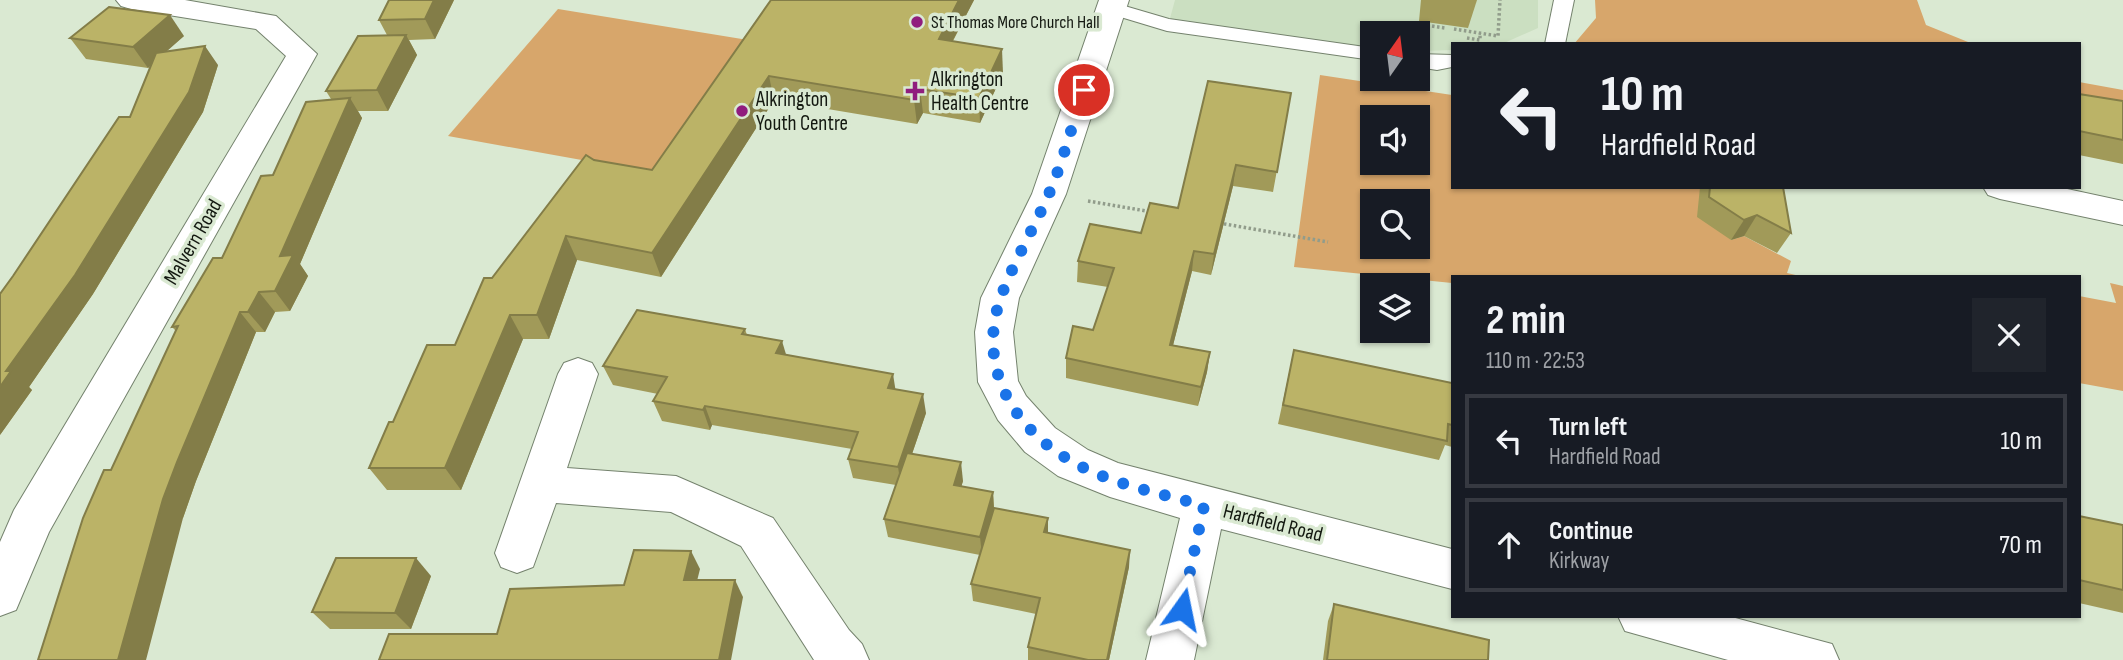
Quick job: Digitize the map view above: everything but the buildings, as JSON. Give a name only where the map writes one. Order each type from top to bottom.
[{"type":"street","name":"Malvern Road","points":[[0,595],[30,524],[302,54],[265,22],[131,0]]},
{"type":"street","name":"Hardfield Road","points":[[1112,4],[1049,194],[1000,298],[994,332],[998,382],[1012,408],[1040,440],[1073,463],[1110,479],[1204,506],[1451,569]]},
{"type":"street","points":[[2009,189],[2123,214]]},
{"type":"street","points":[[517,553],[578,374]]},
{"type":"street","points":[[541,484],[676,494],[757,531],[832,646],[845,660]]},
{"type":"street","points":[[1170,660],[1204,506]]},
{"type":"street","points":[[1649,618],[1815,660]]},
{"type":"lane","points":[[1555,42],[1564,0]]},
{"type":"lane","points":[[1112,4],[1167,25],[1360,52]]},
{"type":"lane","points":[[1430,62],[1451,61]]},
{"type":"path","points":[[1430,25],[1498,36],[1500,0]]},
{"type":"path","points":[[1049,194],[1155,212]]},
{"type":"path","points":[[1208,222],[1328,242]]},
{"type":"shaded area","points":[[1175,0],[1538,0],[1538,28],[1506,42],[1451,42],[1451,50],[1430,51],[1430,21],[1360,21],[1360,46],[1169,22]]},
{"type":"shaded area","points":[[1595,0],[1917,0],[1926,25],[1968,42],[1576,42],[1596,18]]},
{"type":"shaded area","points":[[558,9],[748,40],[654,173],[448,136]]},
{"type":"shaded area","points":[[1320,75],[1360,81],[1360,91],[1426,91],[1451,95],[1451,189],[1701,189],[1731,240],[1744,236],[1791,261],[1787,273],[1796,275],[1451,275],[1451,283],[1430,281],[1430,273],[1360,274],[1294,267]]},
{"type":"shaded area","points":[[2081,82],[2123,90],[2123,124],[2081,117]]},
{"type":"shaded area","points":[[2110,283],[2123,286],[2123,391],[2081,383],[2081,296],[2116,303]]},
{"type":"place","name":"St Thomas More Church Hall","points":[[917,22]]},
{"type":"place","name":"Alkrington Health Centre","points":[[915,91]]},
{"type":"place","name":"Alkrington Youth Centre","points":[[742,111]]},
{"type":"route","points":[[1084,90],[1049,194],[1000,298],[994,332],[998,382],[1012,408],[1040,440],[1073,463],[1110,479],[1204,506],[1182,609]]}]
